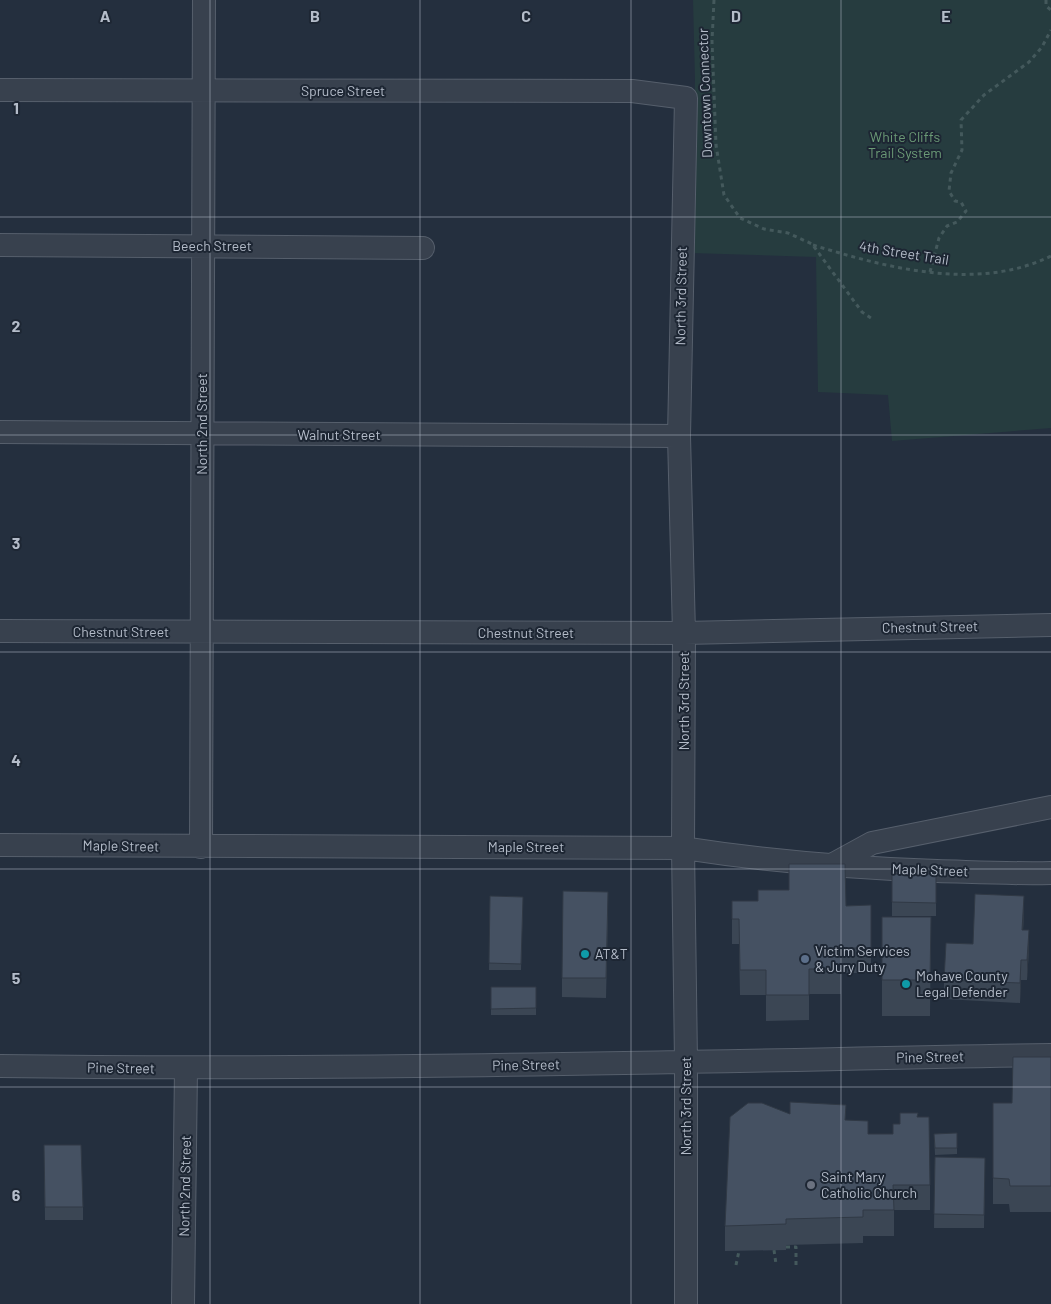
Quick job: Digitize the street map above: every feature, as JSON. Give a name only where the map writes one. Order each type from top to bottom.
[{"type":"street","name":"North 2nd Street","points":[[201,847],[204,0]]},
{"type":"street","name":"Spruce Street","points":[[0,90],[632,91],[686,98]]},
{"type":"street","name":"North 3rd Street","points":[[686,98],[679,436],[684,633],[683,848],[686,1061],[686,1304]]},
{"type":"street","name":"Beech Street","points":[[0,245],[423,248]]},
{"type":"street","name":"Walnut Street","points":[[0,432],[679,436]]},
{"type":"street","name":"Chestnut Street","points":[[0,631],[684,633],[1051,625]]},
{"type":"street","points":[[830,866],[872,843],[1051,807]]},
{"type":"street","name":"Maple Street","points":[[0,845],[683,848],[756,859],[830,866],[1021,874],[1051,873]]},
{"type":"street","name":"Pine Street","points":[[0,1066],[186,1069],[593,1064],[1051,1055]]},
{"type":"street","name":"North 2nd Street","points":[[183,1304],[186,1069]]},
{"type":"path","name":"Downtown Connector","points":[[714,0],[712,41],[716,145],[724,195],[740,218],[764,229],[788,233],[812,244],[862,312],[871,318]]},
{"type":"path","points":[[1046,0],[1046,6],[1051,10]]},
{"type":"path","points":[[930,272],[938,238],[947,226],[958,222],[966,211],[961,202],[955,201],[949,191],[951,173],[962,150],[961,120],[984,95],[1029,62],[1042,48],[1051,30]]},
{"type":"path","name":"4th Street Trail","points":[[812,244],[845,255],[930,272],[989,274],[1030,266],[1051,256]]},
{"type":"path","points":[[786,1247],[796,1247],[796,1264]]},
{"type":"path","points":[[774,1250],[776,1264]]},
{"type":"path","points":[[736,1265],[740,1251]]},
{"type":"green space","name":"White Cliffs Trail System","points":[[693,0],[1051,0],[1051,428],[892,441],[888,395],[818,392],[816,257],[691,253],[695,80]]},
{"type":"building","name":"Victim Services & Jury Duty","points":[[789,864],[845,864],[846,906],[871,905],[871,948],[841,948],[841,969],[809,969],[809,995],[766,995],[766,970],[740,970],[739,919],[732,919],[732,901],[758,901],[758,890],[789,890]]},
{"type":"building","points":[[892,874],[936,874],[936,903],[892,902]]},
{"type":"building","name":"AT&T","points":[[563,891],[608,892],[606,978],[562,978]]},
{"type":"building","points":[[975,894],[1024,896],[1022,930],[1029,930],[1027,960],[1021,960],[1020,983],[944,980],[946,943],[973,944]]},
{"type":"building","points":[[490,896],[523,897],[521,964],[489,963]]},
{"type":"building","points":[[882,917],[931,917],[930,980],[882,980]]},
{"type":"building","points":[[491,987],[536,987],[536,1008],[491,1009]]},
{"type":"building","points":[[1013,1057],[1051,1057],[1051,1186],[1010,1186],[1009,1179],[993,1178],[993,1103],[1012,1103]]},
{"type":"building","name":"Saint Mary Catholic Church","points":[[790,1102],[846,1105],[845,1120],[868,1121],[868,1134],[893,1134],[893,1124],[900,1124],[900,1113],[918,1113],[917,1117],[929,1117],[930,1185],[893,1185],[894,1210],[863,1210],[863,1217],[786,1219],[786,1224],[725,1226],[730,1117],[748,1103],[762,1103],[790,1114]]},
{"type":"building","points":[[957,1133],[957,1148],[935,1148],[934,1134]]},
{"type":"building","points":[[44,1145],[81,1145],[83,1207],[45,1207]]},
{"type":"building","points":[[935,1157],[985,1158],[984,1215],[934,1214]]},
{"type":"place","name":"AT&T","points":[[585,954]]},
{"type":"place","name":"Victim Services & Jury Duty","points":[[805,959]]},
{"type":"place","name":"Mohave County Legal Defender","points":[[906,984]]},
{"type":"place","name":"Saint Mary Catholic Church","points":[[811,1185]]}]
